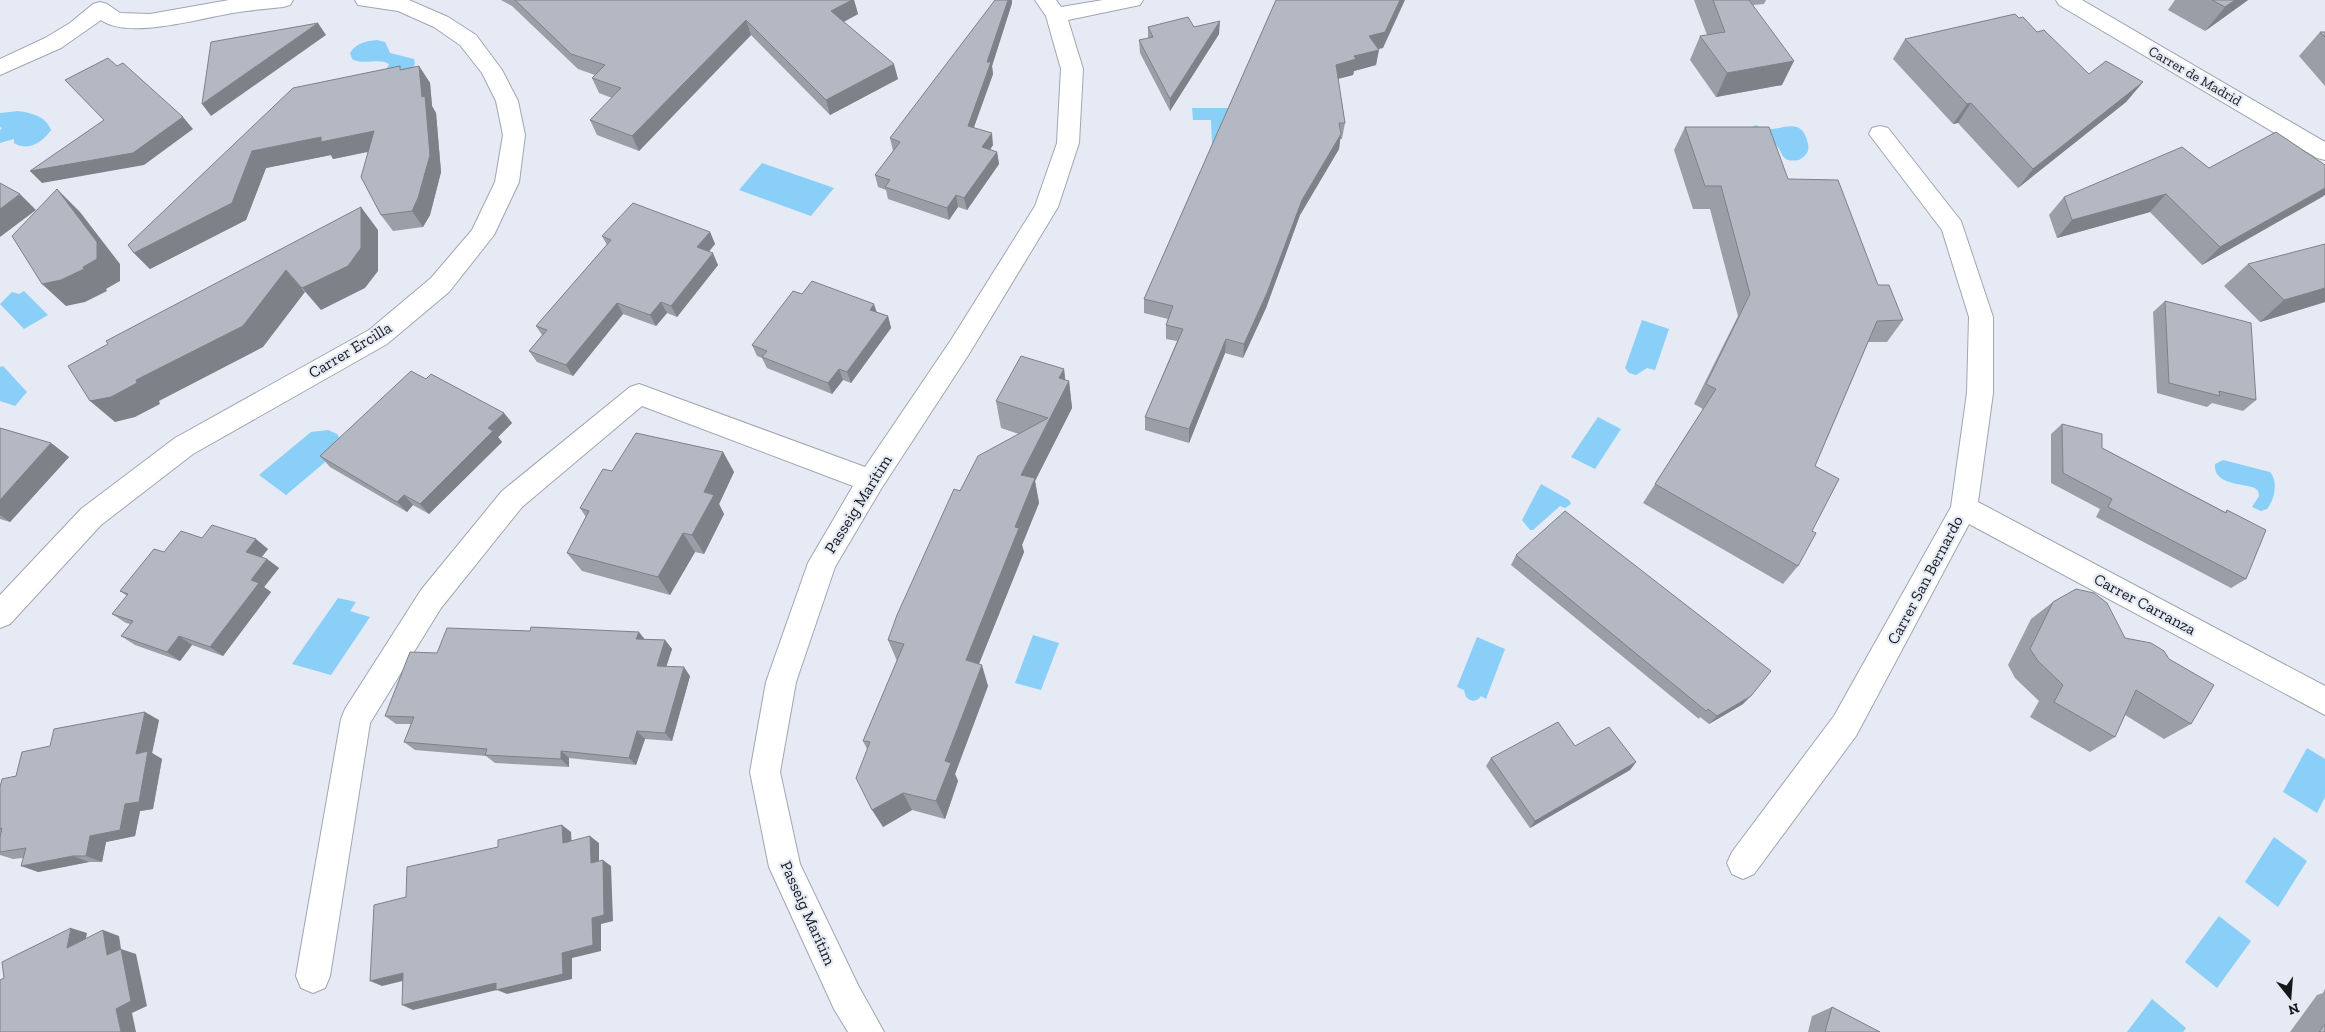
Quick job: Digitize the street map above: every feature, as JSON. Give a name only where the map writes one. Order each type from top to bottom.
[{"type":"street","points":[[0,68],[60,40],[83,27],[105,10],[150,21],[234,6],[284,0]]},
{"type":"street","name":"Carrer Ercilla","points":[[0,615],[91,517],[184,446],[378,337],[440,285],[482,234],[508,182],[514,135],[507,101],[495,78],[468,40],[441,22],[402,5],[365,0]]},
{"type":"street","points":[[1050,8],[1119,4],[1133,0]]},
{"type":"street","name":"Carrer de Madrid","points":[[2066,0],[2325,152]]},
{"type":"street","name":"Passeig Marítim","points":[[867,1032],[846,997],[785,867],[765,772],[781,682],[822,563],[871,481],[960,347],[1046,207],[1068,143],[1072,69],[1050,8]]},
{"type":"street","name":"Carrer San Bernardo","points":[[1743,863],[1845,726],[1964,508],[1980,393],[1981,317],[1953,227],[1880,134]]},
{"type":"street","points":[[313,976],[356,719],[431,599],[512,499],[639,394],[871,481]]},
{"type":"street","name":"Carrer Carranza","points":[[1964,508],[2325,701]]},
{"type":"water","points":[[377,40],[385,42],[390,53],[414,59],[415,64],[406,76],[386,70],[389,64],[385,62],[361,62],[352,59],[350,53],[355,47],[365,42]]},
{"type":"water","points":[[1192,108],[1235,108],[1212,144],[1211,120],[1193,120]]},
{"type":"water","points":[[18,111],[42,118],[51,130],[39,142],[30,146],[19,146],[14,143],[14,139],[0,143],[0,130],[2,128],[0,127],[0,113]]},
{"type":"water","points":[[1756,125],[1767,129],[1797,127],[1805,135],[1808,152],[1799,160],[1785,159],[1778,147],[1766,137],[1750,128]]},
{"type":"water","points":[[762,163],[834,188],[811,216],[739,190]]},
{"type":"water","points":[[24,291],[48,315],[24,329],[0,304],[12,292],[19,294]]},
{"type":"water","points":[[1642,320],[1669,329],[1655,370],[1647,368],[1636,375],[1629,373],[1625,368]]},
{"type":"water","points":[[3,366],[27,392],[15,406],[0,401],[0,367]]},
{"type":"water","points":[[1598,417],[1621,429],[1595,469],[1571,457]]},
{"type":"water","points":[[328,430],[337,434],[340,439],[337,452],[286,495],[259,475],[311,432]]},
{"type":"water","points":[[2223,460],[2270,472],[2275,486],[2272,501],[2267,509],[2261,511],[2252,507],[2259,496],[2255,488],[2223,480],[2219,476],[2215,464]]},
{"type":"water","points":[[1541,484],[1569,500],[1571,504],[1565,508],[1560,506],[1533,530],[1530,530],[1522,520]]},
{"type":"water","points":[[338,598],[356,602],[350,611],[370,617],[331,675],[292,664]]},
{"type":"water","points":[[1033,635],[1059,643],[1041,690],[1015,683]]},
{"type":"water","points":[[1477,637],[1505,649],[1486,699],[1481,696],[1474,701],[1468,699],[1464,690],[1457,687]]},
{"type":"water","points":[[2307,748],[2325,759],[2325,797],[2317,813],[2283,792]]},
{"type":"water","points":[[2274,837],[2307,861],[2278,907],[2245,882]]},
{"type":"water","points":[[2219,916],[2251,941],[2217,988],[2185,962]]},
{"type":"water","points":[[2152,999],[2186,1028],[2183,1032],[2127,1032]]},
{"type":"building","points":[[515,0],[852,0],[831,11],[894,64],[826,100],[746,20],[632,136],[590,120],[621,88],[592,78],[605,65],[571,54]]},
{"type":"building","points":[[995,0],[1008,0],[987,62],[991,62],[968,126],[992,133],[982,147],[997,152],[964,198],[956,195],[947,208],[885,187],[890,180],[875,175],[900,142],[890,138]]},
{"type":"building","points":[[1276,0],[1400,0],[1385,32],[1369,36],[1379,50],[1354,56],[1356,59],[1336,65],[1345,123],[1339,123],[1341,134],[1302,200],[1267,293],[1244,344],[1226,339],[1189,429],[1145,417],[1183,329],[1166,325],[1173,306],[1144,299]]},
{"type":"building","points":[[1713,0],[1749,0],[1794,61],[1727,73],[1700,36],[1725,32]]},
{"type":"building","points":[[2212,0],[2235,0],[2225,7]]},
{"type":"building","points":[[2015,14],[2019,18],[2023,17],[2037,32],[2044,30],[2089,74],[2106,61],[2143,82],[2033,169],[1971,103],[1967,104],[1905,39]]},
{"type":"building","points":[[1188,17],[1194,27],[1220,21],[1170,99],[1139,40],[1153,37],[1148,27]]},
{"type":"building","points":[[318,23],[202,104],[211,42]]},
{"type":"building","points":[[108,58],[117,66],[123,63],[183,117],[133,153],[30,171],[104,120],[65,80]]},
{"type":"building","points":[[400,66],[400,70],[419,66],[422,97],[425,96],[430,155],[418,198],[412,211],[381,215],[361,177],[374,131],[321,142],[321,137],[252,151],[232,203],[134,253],[128,245],[293,88]]},
{"type":"building","points":[[1685,127],[1769,127],[1788,179],[1838,180],[1878,285],[1889,285],[1903,320],[1877,321],[1815,466],[1839,479],[1812,531],[1816,533],[1798,566],[1655,484],[1716,389],[1706,384],[1750,294],[1721,186],[1705,186]]},
{"type":"building","points":[[2276,132],[2325,165],[2325,188],[2220,247],[2166,194],[2072,220],[2064,197],[2182,147],[2209,168]]},
{"type":"building","points":[[0,183],[20,194],[0,209]]},
{"type":"building","points":[[57,189],[97,242],[97,259],[83,267],[84,269],[61,280],[42,284],[12,236]]},
{"type":"building","points":[[633,203],[710,232],[697,247],[713,253],[671,306],[661,302],[650,315],[617,303],[566,365],[529,351],[547,330],[536,326],[611,240],[602,236]]},
{"type":"building","points":[[361,207],[361,248],[348,266],[302,288],[286,270],[243,326],[136,380],[137,383],[111,397],[90,401],[68,366],[108,344],[106,341]]},
{"type":"building","points":[[2325,244],[2325,288],[2284,300],[2248,264]]},
{"type":"building","points":[[812,281],[874,304],[870,310],[888,316],[847,372],[839,369],[828,383],[762,357],[767,351],[752,345],[793,291],[802,294]]},
{"type":"building","points":[[2165,301],[2251,323],[2256,400],[2219,391],[2220,396],[2169,383]]},
{"type":"building","points":[[1021,356],[1064,369],[1059,378],[1069,381],[1021,475],[1035,478],[1015,527],[1019,528],[966,660],[982,665],[945,761],[951,763],[936,801],[903,793],[872,810],[856,778],[870,742],[863,741],[904,644],[888,640],[897,615],[954,489],[960,491],[978,456],[1048,418],[996,401]]},
{"type":"building","points":[[411,371],[426,379],[431,374],[504,413],[488,428],[493,431],[420,504],[404,495],[397,502],[320,456]]},
{"type":"building","points":[[2062,424],[2102,434],[2102,448],[2226,513],[2227,510],[2266,530],[2246,579],[2108,507],[2112,499],[2063,473]]},
{"type":"building","points":[[0,428],[51,443],[0,500]]},
{"type":"building","points":[[636,433],[723,452],[704,492],[714,495],[692,535],[683,533],[658,577],[567,553],[589,511],[580,508],[603,469],[612,471]]},
{"type":"building","points":[[1565,511],[1771,671],[1751,696],[1717,716],[1708,709],[1706,711],[1516,555]]},
{"type":"building","points":[[212,525],[256,539],[246,552],[267,559],[251,580],[259,583],[210,647],[179,636],[167,652],[121,636],[133,621],[112,614],[128,594],[120,591],[154,549],[164,552],[181,531],[202,538]]},
{"type":"building","points":[[2076,589],[2094,593],[2107,603],[2125,638],[2151,643],[2164,651],[2169,659],[2214,685],[2191,724],[2136,690],[2115,737],[2054,702],[2063,685],[2038,661],[2030,649],[2053,602]]},
{"type":"building","points":[[531,627],[639,632],[636,639],[665,640],[657,666],[684,667],[665,733],[637,731],[629,758],[561,751],[561,759],[485,755],[487,749],[404,742],[414,717],[385,716],[410,652],[437,653],[447,628],[530,631]]},
{"type":"building","points":[[145,712],[136,754],[148,751],[139,802],[125,804],[120,830],[90,836],[86,856],[73,856],[21,866],[26,848],[0,852],[2,828],[0,829],[0,787],[2,779],[16,776],[22,752],[50,746],[54,729]]},
{"type":"building","points":[[1558,722],[1575,746],[1609,727],[1636,762],[1535,821],[1491,758]]},
{"type":"building","points":[[562,825],[563,843],[590,836],[591,863],[603,860],[604,915],[592,918],[593,945],[562,953],[563,974],[496,990],[496,983],[402,1005],[403,973],[370,981],[374,905],[406,897],[407,867],[498,847],[498,840]]},
{"type":"building","points":[[71,928],[67,948],[103,930],[107,955],[121,949],[131,1001],[116,1009],[121,1032],[0,1032],[0,980],[4,978],[2,962]]},
{"type":"building","points":[[1832,1007],[1880,1032],[1825,1032]]},
{"type":"building","points":[[2325,1024],[2325,1032],[2319,1032]]}]
